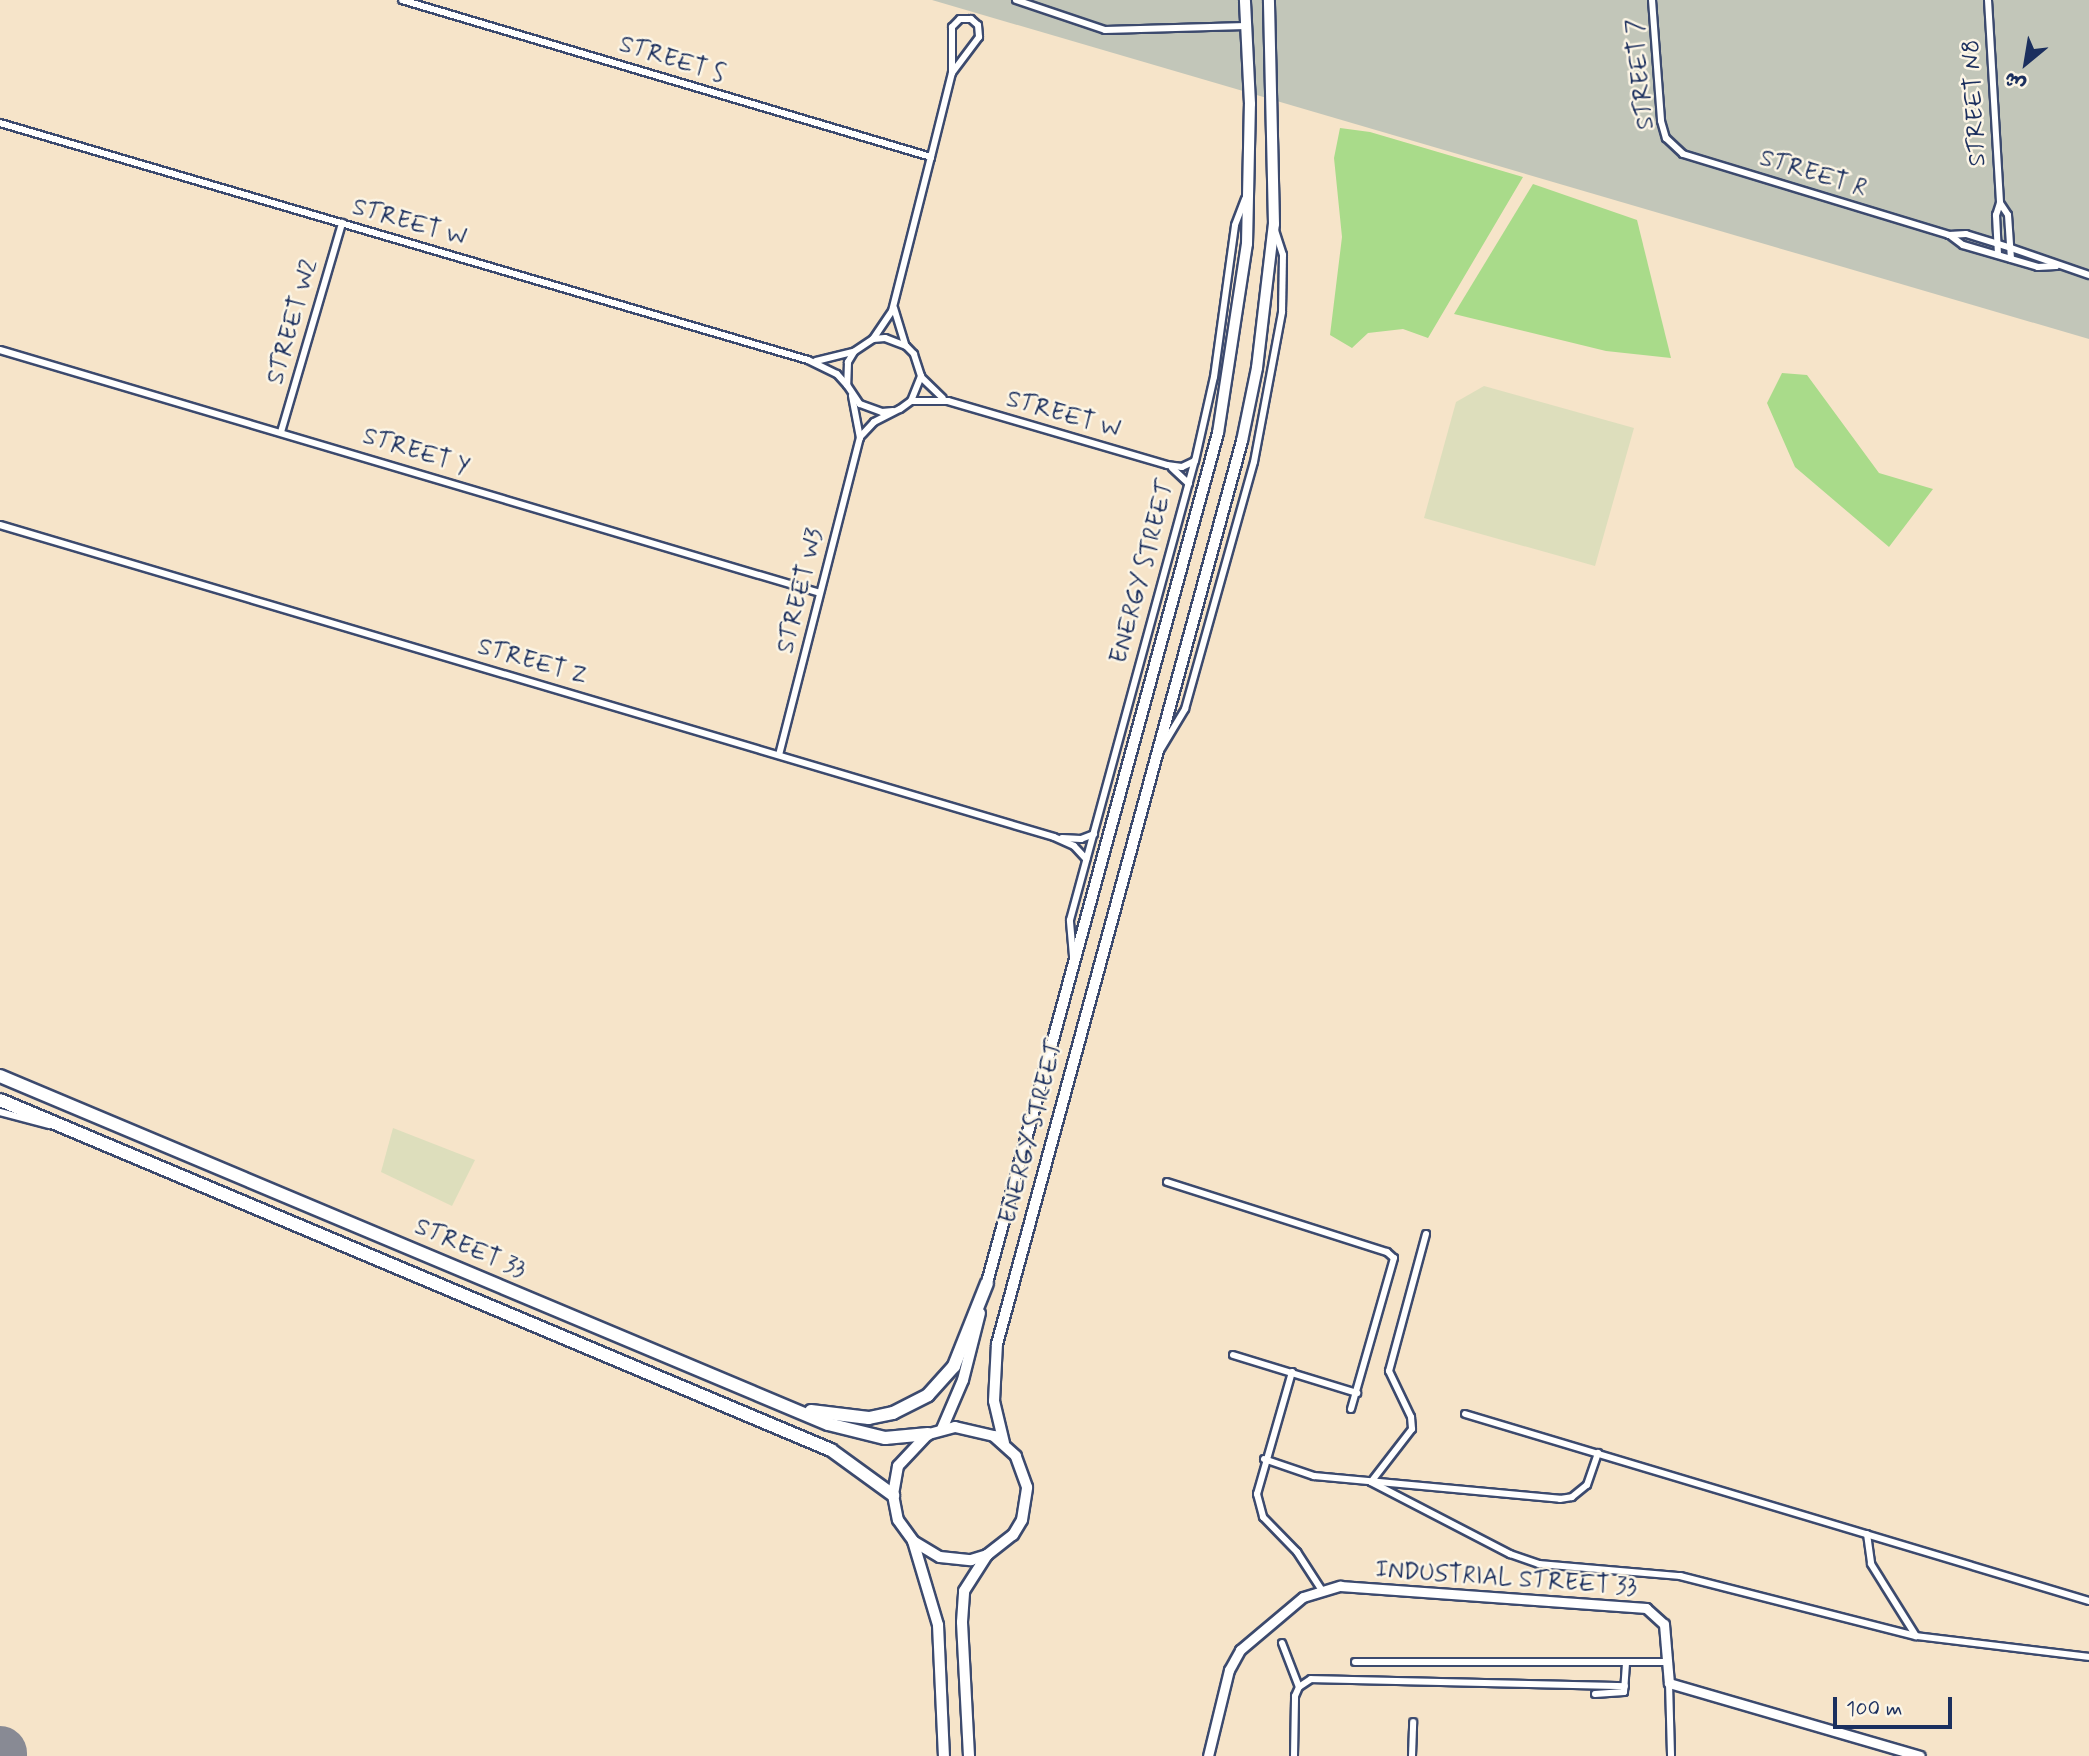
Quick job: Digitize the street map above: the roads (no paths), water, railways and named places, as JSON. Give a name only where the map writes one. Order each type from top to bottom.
[{"type":"highway","name":"STREET 33","points":[[0,1076],[856,1434],[885,1438],[928,1434]]},
{"type":"highway","name":"STREET 33","points":[[0,1100],[831,1450],[893,1495]]},
{"type":"highway","points":[[774,1400],[822,1414],[860,1418],[893,1413],[916,1402],[939,1386],[954,1366],[987,1283]]},
{"type":"main road","name":"ENERGY STREET","points":[[942,1429],[963,1380],[1218,433],[1242,288],[1249,191],[1245,0]]},
{"type":"main road","name":"ENERGY STREET","points":[[1004,1444],[994,1401],[997,1344],[1242,441],[1257,368],[1274,224],[1269,0]]},
{"type":"main road","points":[[944,1756],[938,1625],[912,1541],[898,1520],[893,1495],[906,1454],[928,1434],[942,1429],[968,1427],[1004,1444],[1023,1471],[1026,1504],[1013,1535],[987,1555],[970,1578],[962,1606],[969,1756]]},
{"type":"main road","points":[[912,1541],[940,1558],[956,1560],[987,1555]]},
{"type":"street","name":"STREET S","points":[[402,0],[932,157]]},
{"type":"street","points":[[1016,0],[1105,30],[1246,26]]},
{"type":"street","name":"STREET 7","points":[[1652,0],[1661,121],[1670,143]]},
{"type":"street","name":"STREET N8","points":[[1988,0],[2000,203],[1998,255]]},
{"type":"street","points":[[894,411],[870,410],[852,396],[847,385],[848,362],[854,352],[873,339],[885,326],[894,301],[952,73],[952,27],[960,19],[971,19],[978,25],[979,37],[952,73]]},
{"type":"street","name":"STREET W","points":[[0,123],[807,360],[838,374],[847,385]]},
{"type":"street","name":"STREET R","points":[[1670,143],[1691,158],[1949,235],[2011,248],[2089,275]]},
{"type":"street","name":"ENERGY STREET","points":[[1074,962],[1070,920],[1195,461],[1224,318],[1235,225],[1249,191]]},
{"type":"street","name":"STREET N8","points":[[2000,203],[2008,215],[2011,259]]},
{"type":"street","name":"STREET W2","points":[[281,432],[342,223]]},
{"type":"street","name":"ENERGY STREET","points":[[1158,753],[1185,709],[1254,462],[1282,312],[1283,255],[1274,224]]},
{"type":"street","name":"STREET R","points":[[1949,235],[1963,245],[2038,267],[2056,265]]},
{"type":"street","points":[[860,438],[874,422],[911,401],[921,376],[914,354],[906,346],[896,324],[894,301]]},
{"type":"street","points":[[873,339],[885,338],[906,346]]},
{"type":"street","name":"STREET Y","points":[[0,350],[820,593]]},
{"type":"street","name":"STREET W","points":[[807,360],[830,361],[854,352]]},
{"type":"street","name":"STREET W","points":[[921,376],[932,391],[948,401],[1167,465],[1182,467],[1195,461]]},
{"type":"street","name":"STREET W3","points":[[779,755],[860,438],[852,396]]},
{"type":"street","name":"STREET W","points":[[911,401],[948,401]]},
{"type":"street","name":"STREET W","points":[[1167,465],[1184,475],[1189,484]]},
{"type":"street","name":"STREET Z","points":[[0,525],[1054,837],[1074,846],[1086,859]]},
{"type":"street","name":"STREET Z","points":[[1054,837],[1081,839],[1094,834]]},
{"type":"street","points":[[0,1112],[31,1123],[58,1125]]},
{"type":"street","points":[[1167,1182],[1387,1252],[1394,1258],[1351,1409]]},
{"type":"street","points":[[1371,1482],[1412,1429],[1411,1417],[1389,1371],[1426,1234]]},
{"type":"street","points":[[1233,1355],[1357,1393]]},
{"type":"street","points":[[1208,1756],[1227,1677],[1240,1650],[1294,1603],[1321,1589],[1297,1552],[1263,1517],[1257,1494],[1264,1459],[1292,1372]]},
{"type":"street","points":[[1465,1414],[2089,1601]]},
{"type":"street","points":[[1264,1459],[1307,1475],[1566,1499],[1587,1485],[1598,1452]]},
{"type":"street","points":[[1371,1482],[1529,1561],[1680,1576],[1916,1636],[2089,1657]]},
{"type":"street","points":[[1867,1534],[1871,1564],[1916,1636]]},
{"type":"street","name":"INDUSTRIAL STREET 33","points":[[1321,1589],[1340,1586],[1646,1608],[1664,1624],[1669,1683]]},
{"type":"street","points":[[1282,1643],[1299,1687],[1294,1756]]},
{"type":"street","points":[[1354,1662],[1668,1662]]},
{"type":"street","points":[[1595,1693],[1620,1693],[1625,1686],[1626,1662]]},
{"type":"street","points":[[1299,1687],[1316,1679],[1625,1686]]},
{"type":"street","points":[[1671,1756],[1669,1683],[1920,1756]]},
{"type":"street","points":[[1412,1756],[1413,1722]]}]
